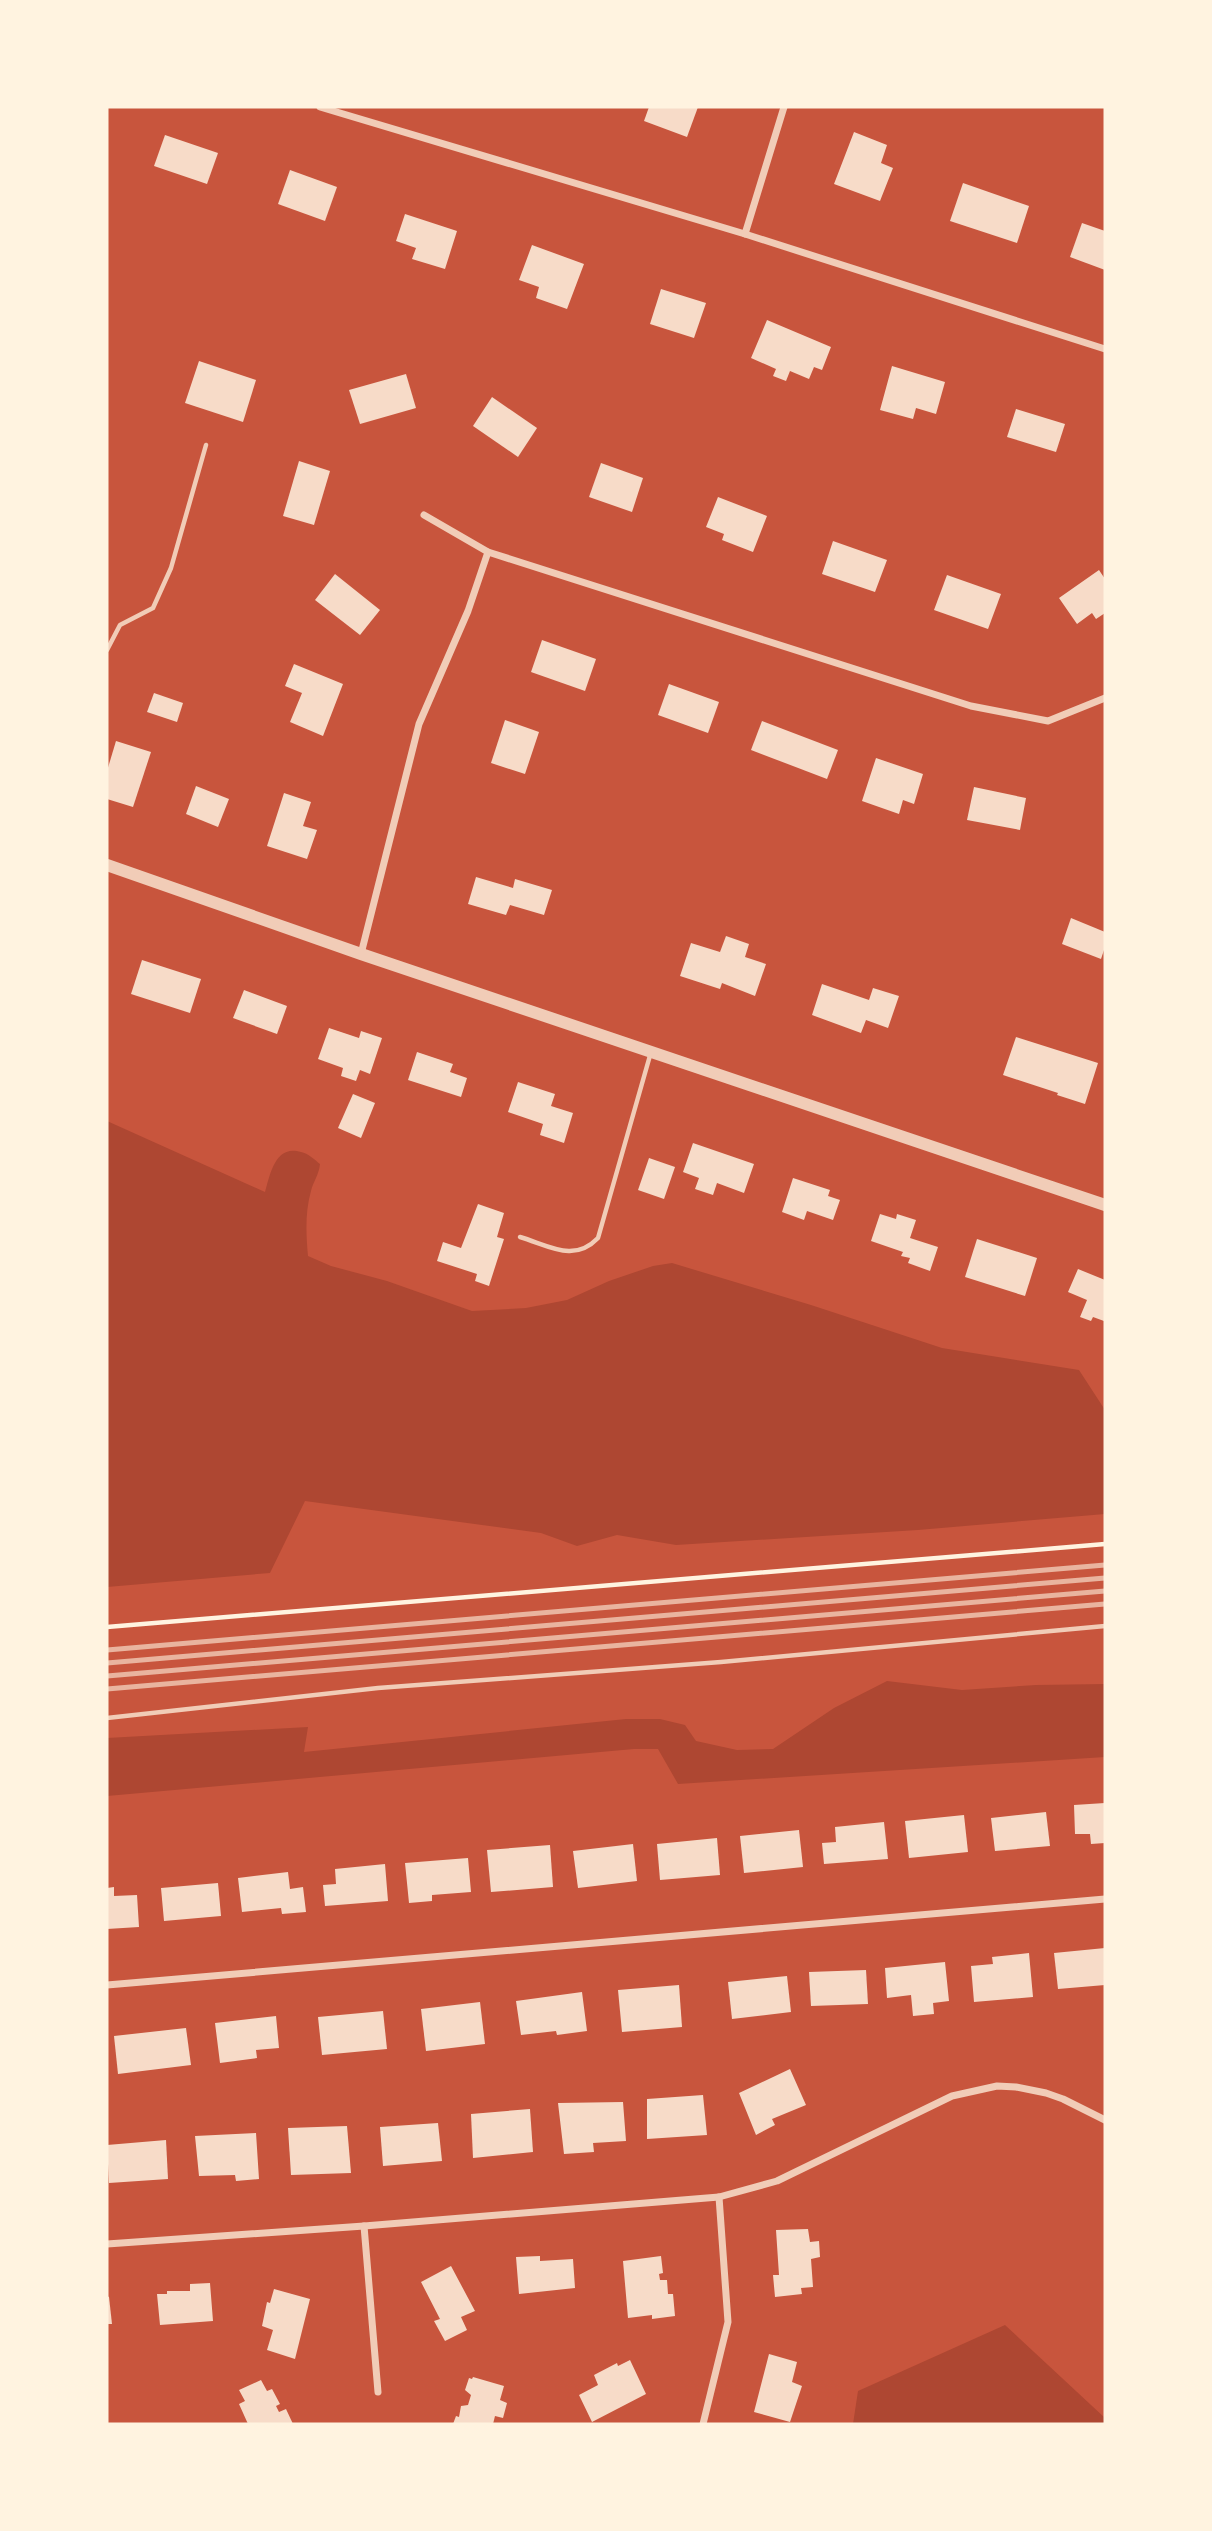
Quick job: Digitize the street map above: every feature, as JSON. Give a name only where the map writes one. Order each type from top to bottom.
[{"type":"street","points":[[320,107],[745,234],[1105,349]]},
{"type":"street","points":[[745,234],[784,107]]},
{"type":"street","points":[[424,515],[488,552],[971,706],[1048,721],[1105,698]]},
{"type":"street","points":[[361,954],[419,724],[468,611],[488,552]]},
{"type":"street","points":[[107,865],[361,954],[1105,1205]]},
{"type":"street","points":[[107,1985],[1105,1899]]},
{"type":"street","points":[[107,2244],[719,2197],[777,2181],[931,2105],[952,2096],[985,2088],[1031,2089],[1063,2099],[1105,2120]]},
{"type":"street","points":[[702,2424],[728,2322],[719,2197]]},
{"type":"street","points":[[363,2226],[378,2392]]},
{"type":"lane","points":[[107,650],[120,625],[153,608],[171,568],[206,445]]},
{"type":"lane","points":[[520,1237],[574,1253],[588,1249],[598,1238],[651,1051]]},
{"type":"lane","points":[[107,1718],[378,1688],[721,1662],[1105,1626]]},
{"type":"path","points":[[107,1627],[1105,1544]]},
{"type":"shaded area","points":[[107,1121],[265,1192],[275,1163],[285,1152],[306,1154],[320,1164],[308,1207],[308,1256],[331,1266],[387,1281],[472,1311],[526,1308],[567,1300],[609,1281],[653,1266],[672,1263],[942,1348],[1079,1370],[1105,1410],[1105,1514],[918,1530],[676,1545],[617,1535],[577,1546],[541,1533],[305,1501],[270,1573],[107,1587]]},
{"type":"shaded area","points":[[887,1681],[962,1690],[1105,1684],[1105,1757],[678,1784],[658,1749],[634,1749],[107,1796],[107,1738],[308,1727],[304,1752],[626,1719],[660,1719],[685,1725],[696,1741],[737,1750],[773,1749],[834,1708]]},
{"type":"shaded area","points":[[1005,2325],[1105,2418],[1105,2424],[853,2424],[858,2391]]},
{"type":"building","points":[[649,107],[698,107],[687,137],[644,121]]},
{"type":"building","points":[[854,132],[887,145],[881,163],[893,168],[880,201],[834,184]]},
{"type":"building","points":[[165,135],[218,153],[207,184],[154,166]]},
{"type":"building","points":[[290,170],[337,187],[325,221],[278,204]]},
{"type":"building","points":[[963,183],[1029,206],[1017,243],[950,221]]},
{"type":"building","points":[[405,214],[457,231],[445,269],[412,259],[416,248],[396,241]]},
{"type":"building","points":[[1082,223],[1105,231],[1105,270],[1070,257]]},
{"type":"building","points":[[532,245],[584,264],[567,309],[536,298],[539,287],[519,280]]},
{"type":"building","points":[[661,289],[706,303],[694,338],[650,324]]},
{"type":"building","points":[[767,320],[831,347],[822,370],[814,367],[809,379],[790,371],[786,381],[773,376],[776,369],[751,358]]},
{"type":"building","points":[[199,361],[256,380],[243,422],[185,403]]},
{"type":"building","points":[[892,366],[945,382],[936,414],[916,408],[913,419],[880,410]]},
{"type":"building","points":[[406,374],[416,408],[360,424],[349,390]]},
{"type":"building","points":[[492,397],[537,428],[518,457],[473,426]]},
{"type":"building","points":[[1016,409],[1065,424],[1056,452],[1007,437]]},
{"type":"building","points":[[299,461],[330,471],[314,525],[283,516]]},
{"type":"building","points":[[601,463],[643,478],[632,512],[589,497]]},
{"type":"building","points":[[718,497],[767,516],[753,552],[722,540],[724,534],[706,527]]},
{"type":"building","points":[[833,541],[887,560],[875,592],[822,574]]},
{"type":"building","points":[[1099,570],[1105,579],[1105,613],[1096,619],[1092,613],[1077,624],[1059,598]]},
{"type":"building","points":[[335,574],[380,610],[360,635],[315,600]]},
{"type":"building","points":[[947,575],[1001,594],[988,629],[934,610]]},
{"type":"building","points":[[542,640],[596,659],[585,691],[531,672]]},
{"type":"building","points":[[294,664],[343,684],[323,736],[290,722],[302,693],[285,686]]},
{"type":"building","points":[[669,684],[719,702],[708,733],[658,715]]},
{"type":"building","points":[[154,693],[183,703],[177,722],[147,712]]},
{"type":"building","points":[[505,720],[539,732],[525,774],[491,763]]},
{"type":"building","points":[[762,721],[838,750],[827,779],[751,750]]},
{"type":"building","points":[[116,741],[151,752],[133,807],[107,799],[107,771]]},
{"type":"building","points":[[876,758],[923,774],[914,804],[903,800],[899,814],[862,801]]},
{"type":"building","points":[[196,786],[229,799],[218,827],[186,814]]},
{"type":"building","points":[[974,787],[1026,798],[1020,830],[967,820]]},
{"type":"building","points":[[284,793],[311,802],[303,826],[317,830],[307,859],[267,846]]},
{"type":"building","points":[[476,877],[513,888],[515,879],[552,890],[544,915],[510,905],[506,915],[468,904]]},
{"type":"building","points":[[1071,918],[1105,932],[1105,947],[1101,959],[1062,944]]},
{"type":"building","points":[[726,936],[749,944],[745,957],[766,964],[755,996],[722,983],[720,989],[680,976],[691,943],[720,952]]},
{"type":"building","points":[[142,960],[201,979],[190,1013],[131,994]]},
{"type":"building","points":[[822,984],[869,1000],[873,988],[899,996],[888,1028],[866,1020],[861,1033],[812,1015]]},
{"type":"building","points":[[244,990],[287,1006],[277,1034],[233,1018]]},
{"type":"building","points":[[329,1028],[359,1038],[361,1031],[382,1038],[370,1074],[360,1070],[356,1081],[341,1076],[343,1068],[318,1059]]},
{"type":"building","points":[[1016,1037],[1098,1063],[1085,1104],[1003,1075]]},
{"type":"building","points":[[417,1052],[453,1064],[450,1072],[467,1078],[461,1097],[408,1080]]},
{"type":"building","points":[[518,1082],[555,1094],[551,1106],[573,1113],[564,1143],[540,1135],[543,1124],[508,1112]]},
{"type":"building","points":[[353,1094],[375,1103],[361,1138],[338,1128]]},
{"type":"building","points":[[693,1143],[754,1164],[744,1193],[717,1183],[713,1195],[695,1189],[699,1178],[683,1172]]},
{"type":"building","points":[[649,1158],[675,1167],[664,1199],[638,1190]]},
{"type":"building","points":[[793,1178],[830,1190],[828,1196],[840,1200],[833,1220],[807,1211],[804,1220],[782,1212]]},
{"type":"building","points":[[478,1204],[504,1213],[497,1237],[504,1239],[489,1286],[475,1281],[477,1274],[437,1261],[443,1242],[461,1248]]},
{"type":"building","points":[[880,1214],[896,1219],[897,1214],[916,1220],[910,1238],[938,1247],[930,1271],[908,1263],[910,1258],[901,1256],[903,1252],[871,1241]]},
{"type":"building","points":[[977,1239],[1037,1258],[1025,1296],[965,1277]]},
{"type":"building","points":[[1078,1269],[1105,1280],[1104,1321],[1093,1317],[1091,1321],[1080,1317],[1087,1300],[1068,1292]]},
{"type":"building","points":[[1105,1803],[1105,1843],[1091,1844],[1090,1834],[1075,1834],[1074,1805]]},
{"type":"building","points":[[1046,1812],[1050,1846],[995,1851],[991,1818]]},
{"type":"building","points":[[964,1815],[968,1852],[909,1858],[905,1821]]},
{"type":"building","points":[[884,1822],[888,1859],[824,1864],[822,1843],[836,1842],[835,1827]]},
{"type":"building","points":[[799,1830],[803,1867],[744,1873],[740,1836]]},
{"type":"building","points":[[717,1838],[720,1875],[660,1880],[657,1844]]},
{"type":"building","points":[[633,1844],[637,1881],[578,1888],[573,1851]]},
{"type":"building","points":[[550,1845],[553,1887],[491,1892],[487,1850]]},
{"type":"building","points":[[468,1858],[471,1892],[432,1895],[432,1901],[409,1903],[405,1863]]},
{"type":"building","points":[[385,1864],[388,1901],[325,1906],[323,1885],[336,1884],[335,1869]]},
{"type":"building","points":[[288,1872],[290,1889],[303,1887],[306,1912],[282,1914],[281,1908],[242,1912],[238,1878]]},
{"type":"building","points":[[218,1883],[221,1916],[164,1921],[161,1888]]},
{"type":"building","points":[[114,1887],[114,1896],[137,1895],[139,1927],[107,1929],[107,1888]]},
{"type":"building","points":[[1105,1948],[1105,1985],[1058,1989],[1054,1953]]},
{"type":"building","points":[[1029,1953],[1033,1997],[974,2002],[971,1966],[993,1964],[992,1957]]},
{"type":"building","points":[[945,1962],[949,2001],[933,2003],[934,2014],[913,2016],[911,1995],[887,1998],[885,1968]]},
{"type":"building","points":[[866,1970],[868,2004],[811,2006],[809,1972]]},
{"type":"building","points":[[787,1976],[791,2012],[732,2019],[728,1982]]},
{"type":"building","points":[[679,1985],[682,2027],[622,2032],[618,1990]]},
{"type":"building","points":[[582,1992],[587,2031],[557,2035],[556,2031],[521,2035],[516,2001]]},
{"type":"building","points":[[480,2002],[485,2044],[426,2051],[421,2009]]},
{"type":"building","points":[[383,2011],[387,2049],[322,2055],[318,2017]]},
{"type":"building","points":[[276,2016],[279,2048],[256,2050],[257,2058],[220,2063],[215,2023]]},
{"type":"building","points":[[186,2028],[191,2065],[118,2074],[114,2036]]},
{"type":"building","points":[[790,2069],[806,2105],[772,2119],[775,2125],[756,2135],[739,2093]]},
{"type":"building","points":[[703,2095],[707,2135],[647,2139],[647,2099]]},
{"type":"building","points":[[623,2102],[626,2141],[593,2143],[594,2152],[564,2154],[558,2103]]},
{"type":"building","points":[[530,2109],[533,2152],[473,2158],[471,2114]]},
{"type":"building","points":[[438,2123],[442,2161],[383,2166],[380,2127]]},
{"type":"building","points":[[347,2126],[351,2173],[291,2175],[288,2128]]},
{"type":"building","points":[[256,2133],[259,2179],[236,2181],[235,2175],[199,2176],[195,2136]]},
{"type":"building","points":[[166,2140],[168,2179],[109,2183],[107,2145]]},
{"type":"building","points":[[808,2229],[810,2242],[819,2241],[820,2257],[811,2259],[813,2287],[801,2288],[802,2294],[775,2297],[773,2275],[779,2275],[776,2230]]},
{"type":"building","points":[[540,2256],[540,2261],[573,2259],[575,2288],[519,2294],[516,2257]]},
{"type":"building","points":[[661,2256],[663,2273],[659,2274],[660,2280],[667,2280],[668,2294],[673,2294],[675,2316],[628,2318],[623,2261]]},
{"type":"building","points":[[451,2266],[475,2311],[461,2317],[467,2330],[445,2341],[434,2321],[440,2319],[421,2282]]},
{"type":"building","points":[[210,2283],[213,2321],[160,2325],[157,2294],[190,2291],[190,2284]]},
{"type":"building","points":[[274,2289],[310,2299],[295,2359],[267,2350],[273,2330],[262,2326],[267,2302],[270,2303]]},
{"type":"building","points":[[107,2296],[109,2297],[112,2324],[107,2324]]},
{"type":"building","points":[[769,2354],[797,2362],[792,2382],[802,2386],[790,2422],[754,2412]]},
{"type":"building","points":[[630,2360],[646,2394],[592,2422],[579,2395],[598,2385],[594,2375],[617,2363],[618,2366]]},
{"type":"building","points":[[469,2378],[504,2386],[500,2400],[507,2403],[503,2418],[495,2416],[493,2424],[453,2424],[456,2416],[459,2417],[461,2406],[468,2405],[471,2395],[465,2390]]},
{"type":"building","points":[[261,2380],[267,2391],[272,2389],[280,2404],[276,2406],[279,2412],[286,2409],[293,2424],[248,2424],[239,2404],[245,2401],[239,2390]]},
{"type":"railway","points":[[107,1650],[1105,1565]]},
{"type":"railway","points":[[107,1663],[1105,1578]]},
{"type":"railway","points":[[107,1676],[1105,1591]]},
{"type":"railway","points":[[107,1689],[1105,1604]]}]
